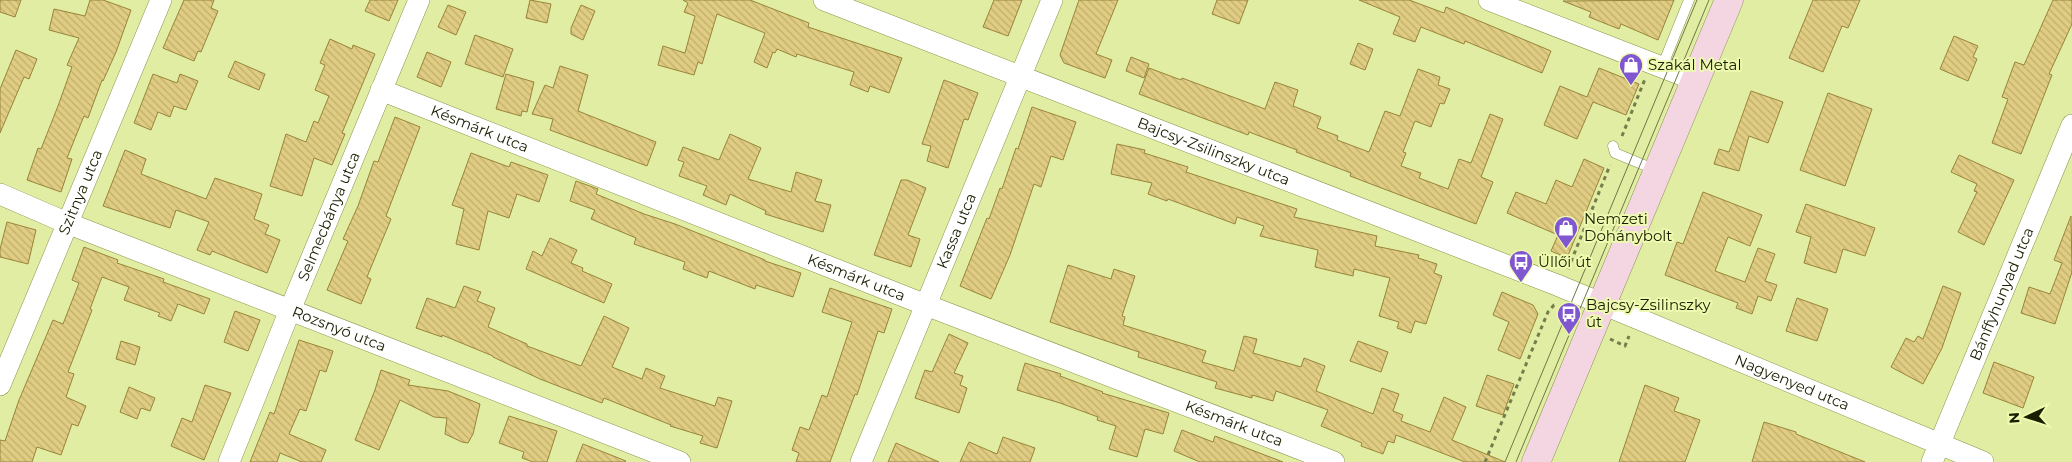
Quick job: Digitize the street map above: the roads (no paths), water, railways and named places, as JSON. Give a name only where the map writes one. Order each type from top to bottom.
[{"type":"main road","points":[[1536,462],[1729,0]]},
{"type":"street","name":"Selmecbánya utca","points":[[229,462],[380,90],[419,0]]},
{"type":"street","name":"Bajcsy-Zsilinszky utca","points":[[824,0],[1603,303]]},
{"type":"street","name":"Kassa utca","points":[[861,462],[1052,0]]},
{"type":"street","points":[[1489,0],[1695,80]]},
{"type":"street","name":"Szitnya utca","points":[[0,386],[155,2]]},
{"type":"street","name":"Késmárk utca","points":[[380,90],[926,305],[1334,462]]},
{"type":"street","name":"Bánffyhunyad utca","points":[[1935,452],[2072,125]]},
{"type":"street","name":"Rozsnyó utca","points":[[0,194],[67,223],[680,462]]},
{"type":"street","name":"Nagyenyed utca","points":[[1603,303],[1935,452],[1983,462]]},
{"type":"lane","points":[[1662,67],[1689,0]]},
{"type":"lane","points":[[1612,152],[1658,171]]},
{"type":"tram line","points":[[1505,462],[1697,0]]},
{"type":"tram line","points":[[1516,462],[1709,0]]},
{"type":"place","name":"Szakál Metal","points":[[1631,86]]},
{"type":"place","name":"Nemzeti Dohánybolt","points":[[1566,249]]},
{"type":"place","name":"Üllői út","points":[[1521,283]]},
{"type":"place","name":"Bajcsy-Zsilinszky út","points":[[1569,335]]}]
